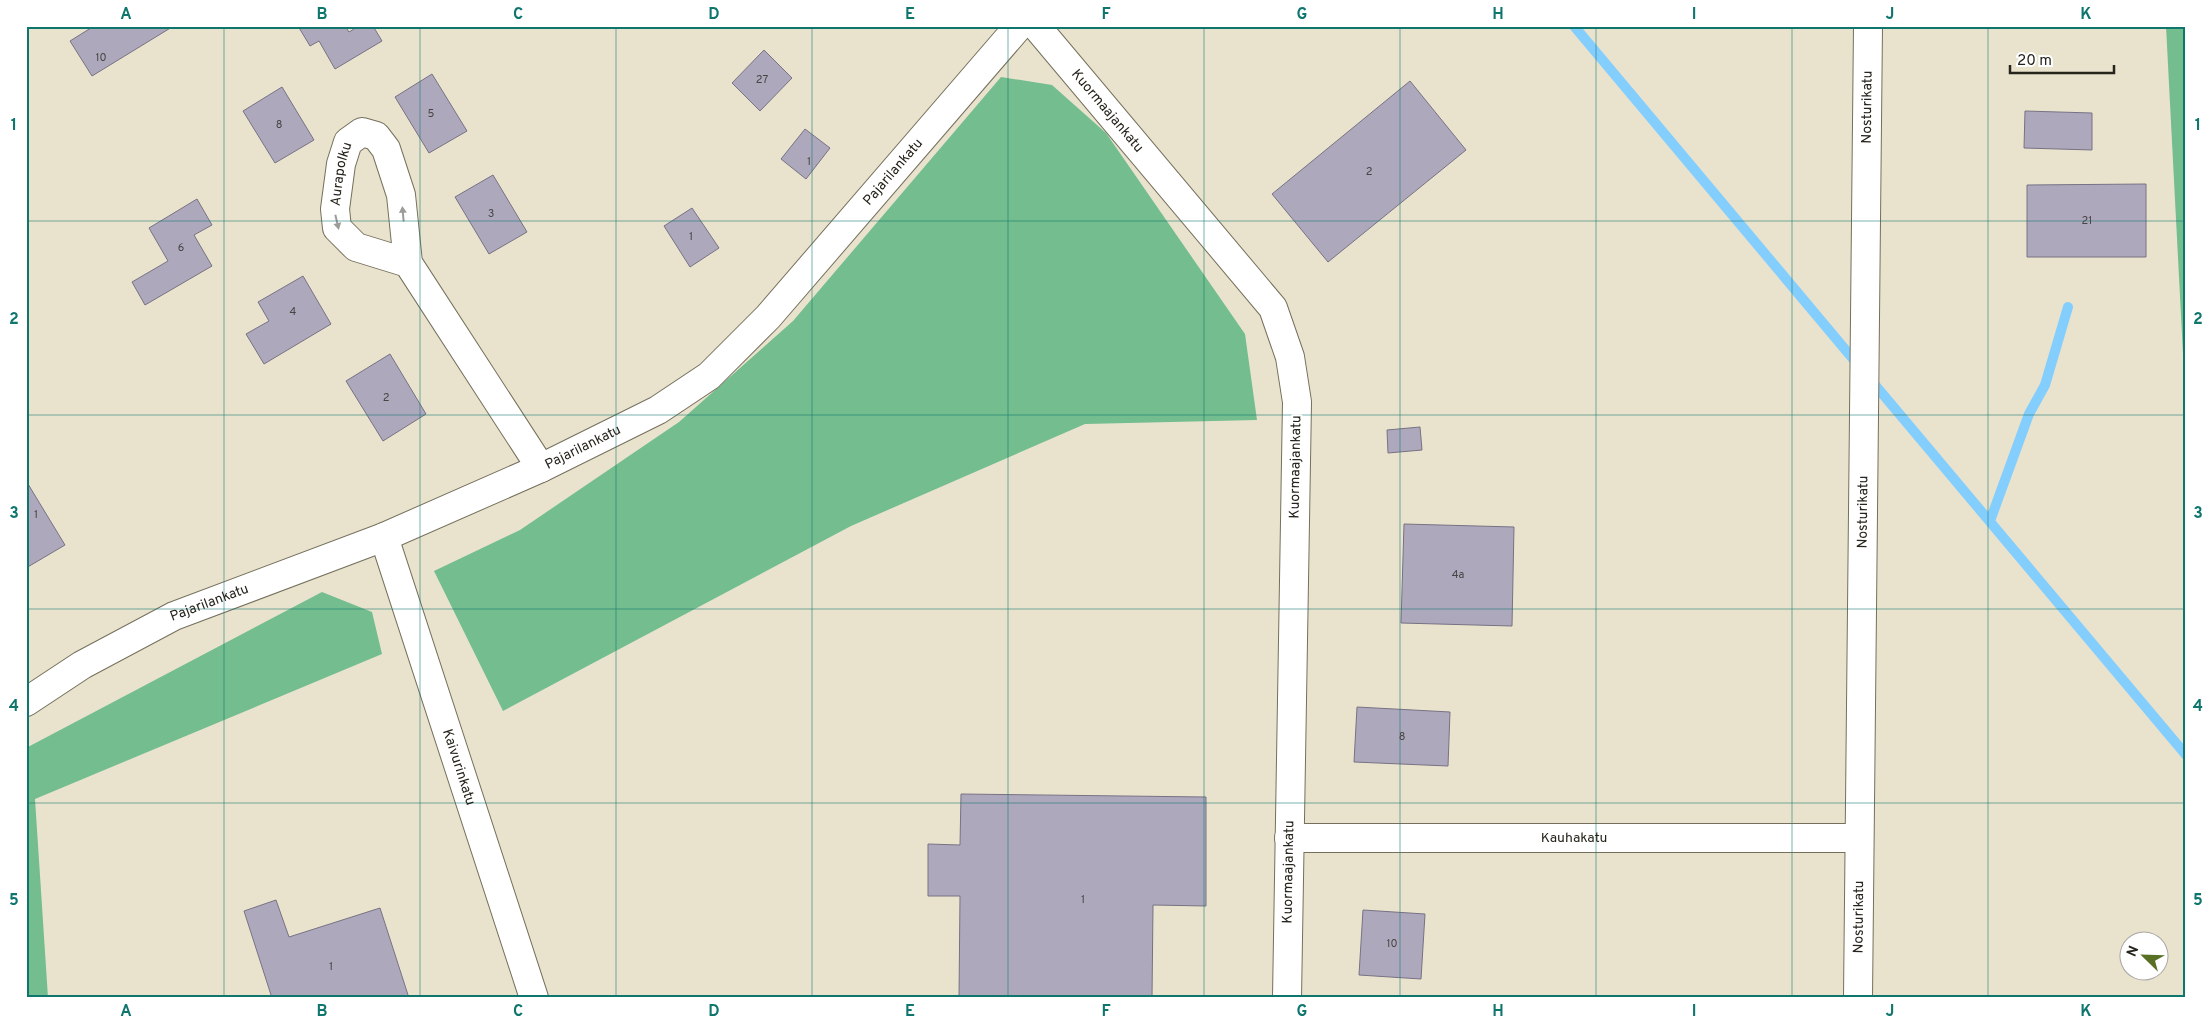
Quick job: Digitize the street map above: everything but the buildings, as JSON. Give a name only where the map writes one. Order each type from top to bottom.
[{"type":"street","name":"Pajarilankatu","points":[[26,702],[82,665],[174,616],[384,537],[541,468],[658,410],[709,376],[768,317],[1019,26]]},
{"type":"street","name":"Kuormaajankatu","points":[[1036,26],[1273,308],[1290,357],[1297,402],[1287,998]]},
{"type":"street","name":"Nosturikatu","points":[[1858,998],[1868,26]]},
{"type":"street","points":[[408,263],[541,468]]},
{"type":"street","name":"Kaivurinkatu","points":[[384,537],[534,998]]},
{"type":"street","name":"Kauhakatu","points":[[1289,838],[1859,838]]},
{"type":"green space","points":[[2166,26],[2186,26],[2186,373],[2183,354]]},
{"type":"green space","points":[[1001,77],[1052,85],[1106,133],[1245,334],[1257,420],[1085,424],[851,526],[503,711],[434,571],[520,530],[679,422],[793,321]]},
{"type":"green space","points":[[322,592],[372,612],[382,654],[35,799],[48,998],[26,998],[26,748]]},
{"type":"waterway","points":[[1574,26],[1859,366]]},
{"type":"waterway","points":[[1990,521],[2029,414],[2045,385],[2068,307]]},
{"type":"waterway","points":[[1870,379],[2186,755]]}]
